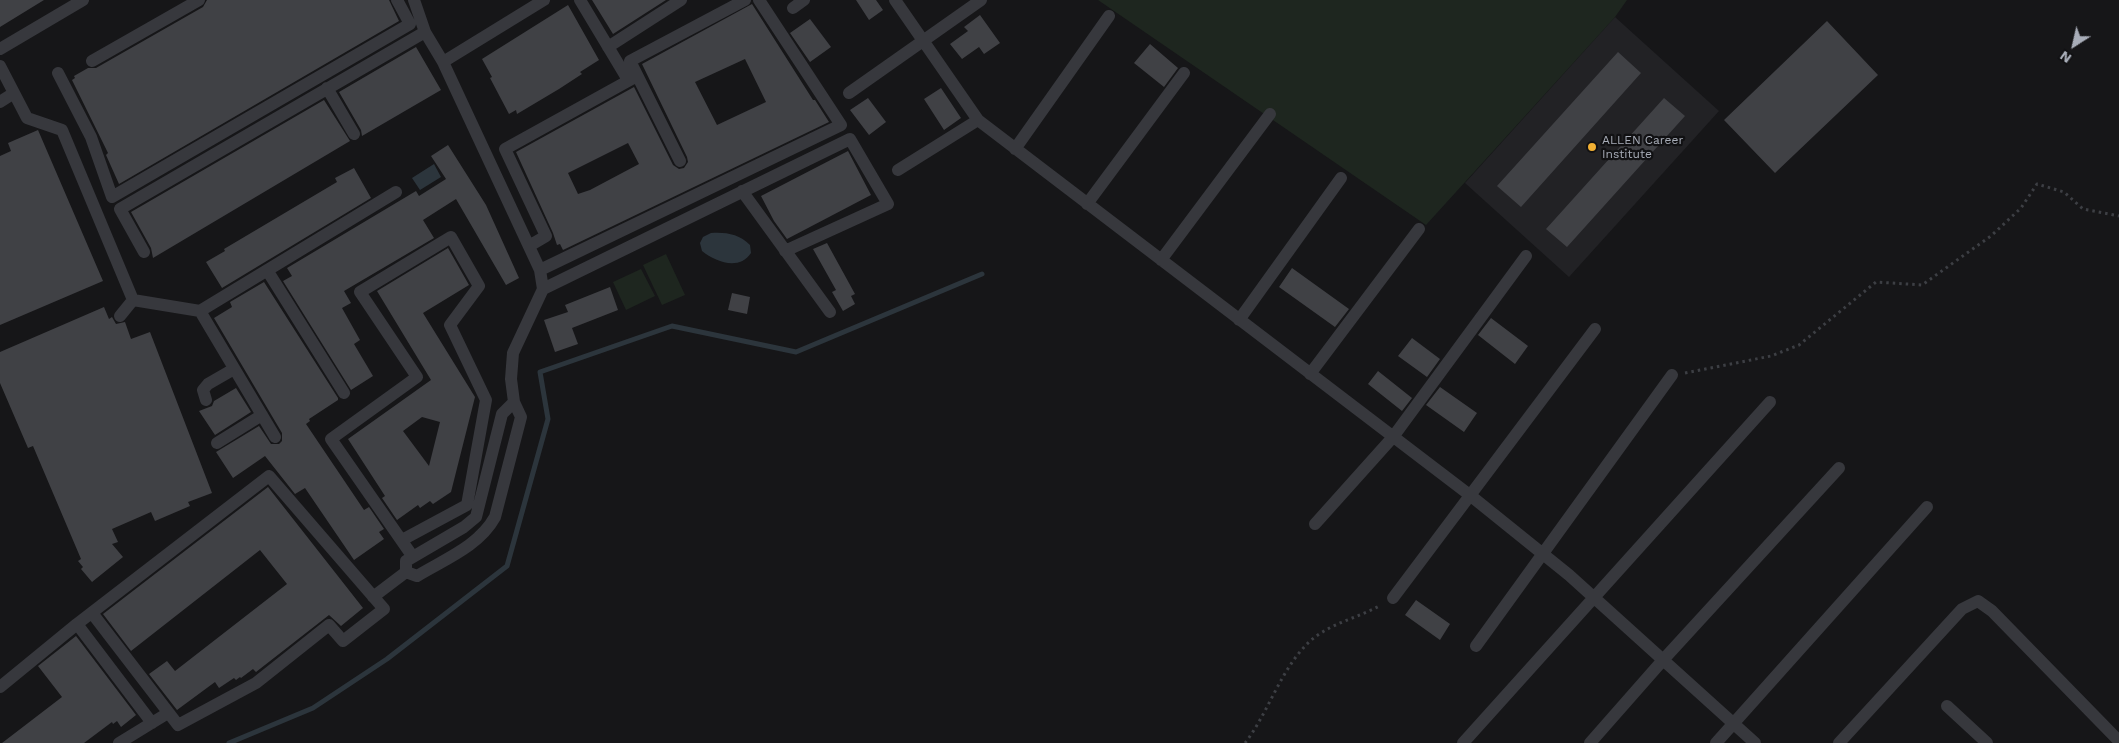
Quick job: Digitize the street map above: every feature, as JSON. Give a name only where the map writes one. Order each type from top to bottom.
[{"type":"street","points":[[0,49],[63,5],[83,0]]},
{"type":"street","points":[[92,61],[199,0]]},
{"type":"street","points":[[58,73],[91,137],[112,197],[410,24],[397,0]]},
{"type":"street","points":[[406,572],[417,576],[477,541],[488,529],[495,517],[521,417],[514,402],[511,379],[513,353],[543,289],[540,270],[444,62],[425,32],[414,0]]},
{"type":"street","points":[[444,62],[544,0]]},
{"type":"street","points":[[580,0],[608,47],[632,78],[680,161]]},
{"type":"street","points":[[608,47],[681,0]]},
{"type":"street","points":[[632,78],[630,61],[745,0]]},
{"type":"street","points":[[540,270],[841,125],[759,0]]},
{"type":"street","points":[[793,8],[804,0]]},
{"type":"street","points":[[895,0],[978,120],[1471,496],[1594,598],[1755,743]]},
{"type":"street","points":[[849,93],[981,0]]},
{"type":"street","points":[[1015,149],[1109,16]]},
{"type":"street","points":[[144,252],[120,209],[425,32]]},
{"type":"street","points":[[0,66],[27,118],[62,130],[133,300]]},
{"type":"street","points":[[1087,204],[1184,73]]},
{"type":"street","points":[[529,246],[546,236],[505,149],[632,78]]},
{"type":"street","points":[[327,88],[354,134]]},
{"type":"street","points":[[0,102],[14,93]]},
{"type":"street","points":[[1161,260],[1270,114]]},
{"type":"street","points":[[898,170],[978,120]]},
{"type":"street","points":[[543,289],[850,139],[888,204],[785,250]]},
{"type":"street","points":[[1239,320],[1341,178]]},
{"type":"street","points":[[742,191],[830,312]]},
{"type":"street","points":[[133,300],[200,311],[396,192]]},
{"type":"street","points":[[1310,374],[1419,229]]},
{"type":"street","points":[[402,540],[467,505],[486,400],[450,325],[479,286],[451,237],[360,292],[417,377],[331,439],[413,557]]},
{"type":"street","points":[[1315,524],[1393,436],[1526,256]]},
{"type":"street","points":[[267,270],[344,393]]},
{"type":"street","points":[[120,316],[133,300]]},
{"type":"street","points":[[200,311],[275,437]]},
{"type":"street","points":[[1393,598],[1596,329]]},
{"type":"street","points":[[206,400],[203,390],[208,384],[234,369]]},
{"type":"street","points":[[1476,646],[1672,375]]},
{"type":"street","points":[[406,572],[406,561],[464,528],[476,517],[502,414],[514,402]]},
{"type":"street","points":[[1463,743],[1770,402]]},
{"type":"street","points":[[217,443],[262,415]]},
{"type":"street","points":[[1590,743],[1663,660],[1839,468]]},
{"type":"street","points":[[0,687],[77,624],[269,476],[384,609],[343,641],[329,625],[256,683],[178,726],[92,613]]},
{"type":"street","points":[[1716,743],[1927,507]]},
{"type":"street","points":[[374,597],[406,572]]},
{"type":"street","points":[[1839,743],[1962,609],[1978,601],[1992,611],[2119,741]]},
{"type":"street","points":[[77,624],[152,723]]},
{"type":"street","points":[[1947,706],[1983,742]]},
{"type":"street","points":[[119,743],[168,713]]},
{"type":"path","points":[[1672,375],[1771,356],[1798,345],[1876,282],[1922,285],[1997,230],[2021,208],[2037,184],[2064,192],[2083,208],[2119,216]]},
{"type":"path","points":[[1245,743],[1254,731],[1281,681],[1302,650],[1315,637],[1339,623],[1373,610],[1393,598]]},
{"type":"shaded area","points":[[1098,0],[1627,0],[1615,17],[1426,225]]},
{"type":"shaded area","name":"ALLEN Career Institute","points":[[1615,17],[1719,111],[1569,277],[1465,183]]},
{"type":"shaded area","points":[[434,164],[441,177],[420,190],[412,178]]},
{"type":"shaded area","points":[[711,233],[727,233],[741,238],[750,245],[751,253],[746,259],[734,263],[727,263],[714,258],[702,251],[700,243],[703,237]]},
{"type":"shaded area","points":[[666,254],[685,295],[662,305],[643,265]]},
{"type":"shaded area","points":[[641,269],[655,296],[626,310],[613,282]]},
{"type":"building","points":[[0,0],[44,0],[0,27]]},
{"type":"building","points":[[207,0],[389,0],[399,21],[119,184],[106,155],[108,153],[72,80],[75,78],[74,76],[88,68],[96,68],[203,7]]},
{"type":"building","points":[[592,0],[666,0],[613,34]]},
{"type":"building","points":[[856,0],[876,0],[883,10],[869,20]]},
{"type":"building","points":[[752,4],[829,122],[563,250],[560,244],[557,245],[516,152],[634,87],[673,165],[679,169],[684,168],[688,162],[687,157],[642,64]],"holes":[[[745,59],[766,102],[717,125],[695,82]],[[628,143],[639,164],[590,190],[578,194],[568,173]]]},
{"type":"building","points":[[568,5],[599,60],[559,89],[517,114],[516,110],[509,114],[482,59]]},
{"type":"building","points":[[980,15],[1000,43],[984,54],[979,47],[962,59],[950,44],[968,31],[964,27]]},
{"type":"building","points":[[810,19],[831,47],[810,62],[790,33]]},
{"type":"building","points":[[1827,21],[1878,75],[1775,173],[1724,120]]},
{"type":"building","points":[[1150,44],[1178,68],[1164,87],[1134,63]]},
{"type":"building","points":[[416,47],[441,90],[362,136],[361,130],[339,92]]},
{"type":"building","points":[[1618,52],[1641,73],[1521,207],[1497,186]]},
{"type":"building","points":[[941,88],[961,118],[944,130],[924,99]]},
{"type":"building","points":[[868,98],[886,122],[869,135],[850,110]]},
{"type":"building","points":[[1664,98],[1685,116],[1567,247],[1546,229]]},
{"type":"building","points":[[324,100],[350,141],[153,258],[151,248],[131,212]]},
{"type":"building","points":[[38,130],[103,281],[0,325],[0,156],[11,151],[8,143]]},
{"type":"building","points":[[448,145],[486,205],[519,278],[506,285],[456,199],[423,220],[434,238],[344,291],[351,303],[342,308],[360,340],[354,344],[373,376],[351,390],[283,281],[292,276],[287,268],[416,191],[419,196],[446,179],[431,156]]},
{"type":"building","points":[[848,151],[871,195],[787,239],[774,221],[761,196]]},
{"type":"building","points":[[354,168],[371,198],[222,288],[206,262],[225,251],[224,249],[337,182],[335,178]]},
{"type":"building","points":[[827,243],[855,294],[851,296],[855,304],[843,311],[832,292],[836,290],[813,249]]},
{"type":"building","points":[[448,248],[469,285],[423,313],[475,397],[451,492],[433,504],[430,501],[420,508],[418,505],[397,520],[382,498],[385,496],[348,439],[431,380],[377,291]],"holes":[[[422,417],[440,422],[429,466],[403,431]]]},
{"type":"building","points":[[1292,268],[1349,309],[1335,327],[1279,287]]},
{"type":"building","points":[[264,282],[338,398],[338,400],[309,419],[310,421],[306,424],[364,510],[369,507],[384,529],[379,532],[384,539],[354,560],[305,488],[295,494],[265,456],[233,478],[216,452],[259,426],[271,444],[279,444],[282,441],[282,433],[214,318],[232,307],[230,302]]},
{"type":"building","points":[[610,287],[618,310],[572,328],[578,344],[555,352],[544,320],[568,312],[565,305]]},
{"type":"building","points":[[732,293],[750,297],[747,314],[728,310]]},
{"type":"building","points":[[104,307],[109,319],[112,317],[116,324],[125,322],[131,339],[150,332],[212,493],[188,502],[190,506],[155,521],[151,512],[112,529],[118,542],[112,544],[123,557],[92,582],[81,569],[83,567],[78,561],[81,559],[33,446],[28,448],[0,383],[0,352]]},
{"type":"building","points":[[1491,318],[1528,346],[1515,364],[1478,335]]},
{"type":"building","points":[[1412,338],[1440,359],[1427,377],[1398,356]]},
{"type":"building","points":[[1378,371],[1412,398],[1402,411],[1368,384]]},
{"type":"building","points":[[1440,387],[1477,413],[1464,432],[1426,405]]},
{"type":"building","points":[[236,388],[251,412],[215,435],[199,411],[212,406],[214,401]]},
{"type":"building","points":[[268,487],[363,608],[341,626],[329,615],[256,672],[253,669],[241,678],[236,680],[234,678],[219,688],[215,682],[177,710],[149,674],[167,661],[175,671],[287,584],[260,550],[131,651],[103,614]]},
{"type":"building","points":[[1416,600],[1450,624],[1440,640],[1405,615]]},
{"type":"building","points":[[76,636],[136,715],[121,727],[117,721],[113,724],[112,722],[84,743],[2,743],[62,697],[38,666]]},
{"type":"waterway","points":[[229,743],[313,708],[387,659],[507,566],[548,419],[540,372],[672,326],[796,352],[982,274]]},
{"type":"place","name":"ALLEN Career Institute","points":[[1592,147]]}]
